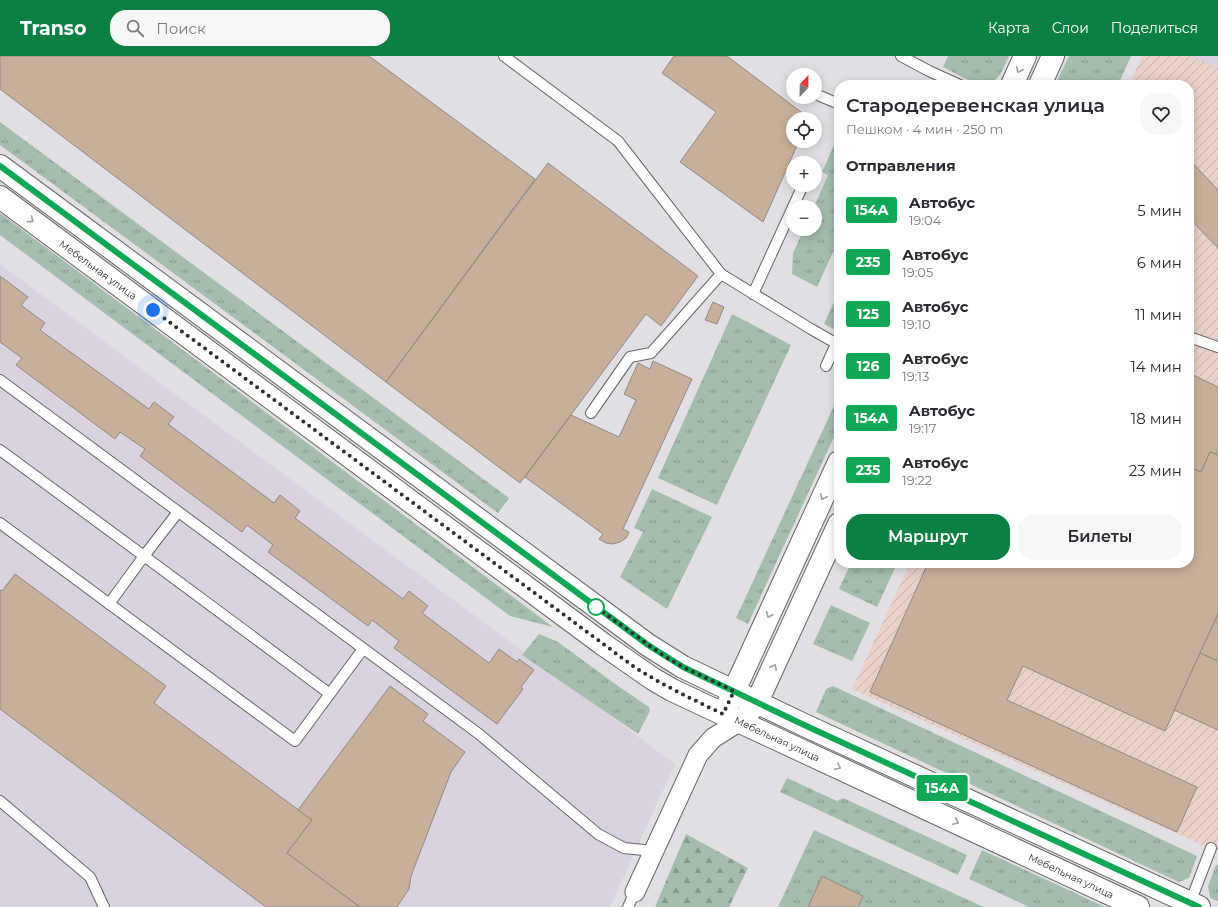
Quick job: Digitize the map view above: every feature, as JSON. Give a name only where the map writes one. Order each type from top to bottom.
[{"type":"street","points":[[1014,80],[1025,56]]},
{"type":"street","points":[[1042,80],[1053,56]]},
{"type":"street","points":[[0,166],[648,645],[683,667],[1194,905]]},
{"type":"street","name":"Мебельная улица","points":[[0,197],[633,666],[653,679],[672,690],[1138,907]]},
{"type":"street","points":[[732,718],[734,691],[834,473]]},
{"type":"street","points":[[632,899],[698,755],[732,718],[757,702],[834,535]]},
{"type":"lane","points":[[504,56],[618,141],[721,274],[834,343]]},
{"type":"lane","points":[[901,56],[949,80]]},
{"type":"lane","points":[[822,97],[834,102]]},
{"type":"lane","points":[[752,294],[786,222]]},
{"type":"lane","points":[[591,414],[630,357],[651,353],[721,274]]},
{"type":"lane","points":[[1194,339],[1218,347]]},
{"type":"lane","points":[[826,366],[834,352]]},
{"type":"lane","points":[[0,380],[479,734],[598,834],[624,848],[654,851]]},
{"type":"lane","points":[[0,450],[330,694]]},
{"type":"lane","points":[[109,604],[178,512]]},
{"type":"lane","points":[[0,523],[295,741],[363,649]]},
{"type":"lane","points":[[0,801],[90,877],[104,907]]},
{"type":"lane","points":[[1194,905],[1211,848]]},
{"type":"shaded area","points":[[1142,56],[1190,56],[1218,68],[1218,852],[852,689],[908,568],[1194,568],[1194,80],[1131,80]]},
{"type":"shaded area","points":[[1190,56],[1218,56],[1218,68]]},
{"type":"shaded area","points":[[0,264],[675,764],[610,907],[0,907]]},
{"type":"green space","points":[[948,56],[1009,56],[1001,73],[995,80],[969,80],[943,67]]},
{"type":"green space","points":[[1069,56],[1131,56],[1120,80],[1057,80]]},
{"type":"green space","points":[[0,122],[509,498],[498,513],[0,145]]},
{"type":"green space","points":[[834,145],[834,250],[817,287],[792,274],[793,253],[801,236],[822,236],[822,200],[817,200],[821,192],[822,192],[828,175],[822,172]]},
{"type":"green space","points":[[0,213],[553,627],[510,616],[0,235]]},
{"type":"green space","points":[[834,302],[834,329],[824,324]]},
{"type":"green space","points":[[732,314],[791,345],[717,505],[658,478]]},
{"type":"green space","points":[[834,406],[834,437],[748,624],[736,618]]},
{"type":"green space","points":[[652,489],[712,517],[667,609],[620,577],[643,532],[634,528]]},
{"type":"green space","points":[[849,568],[895,568],[877,607],[839,589]]},
{"type":"green space","points":[[831,605],[870,623],[852,661],[813,644]]},
{"type":"green space","points":[[539,634],[558,642],[649,707],[650,711],[638,734],[522,655]]},
{"type":"green space","points":[[833,686],[1197,856],[1189,878],[1179,882],[816,712],[826,689]]},
{"type":"green space","points":[[787,778],[837,801],[843,798],[967,855],[958,875],[780,792]]},
{"type":"green space","points":[[814,830],[984,907],[778,907]]},
{"type":"green space","points":[[686,834],[748,868],[729,907],[655,907]]},
{"type":"green space","points":[[982,850],[1105,907],[1029,907],[969,879]]},
{"type":"green space","points":[[1216,865],[1218,865],[1218,901],[1210,898],[1208,886]]},
{"type":"building","points":[[0,56],[369,56],[535,179],[386,382],[0,89]]},
{"type":"building","points":[[674,56],[727,56],[786,101],[786,104],[790,104],[801,112],[786,112],[786,148],[796,148],[792,156],[786,156],[786,170],[763,222],[680,162],[716,112],[662,73]]},
{"type":"building","points":[[548,163],[698,276],[661,326],[646,314],[520,483],[386,382]]},
{"type":"building","points":[[1194,164],[1218,190],[1218,248],[1194,223]]},
{"type":"building","points":[[0,276],[28,297],[21,305],[45,323],[40,330],[149,409],[154,402],[174,417],[168,424],[274,503],[280,495],[300,511],[295,518],[403,599],[409,591],[428,606],[422,613],[489,663],[499,649],[517,662],[519,659],[534,670],[521,687],[523,689],[497,724],[394,648],[399,641],[372,620],[368,626],[268,552],[273,545],[247,525],[242,532],[140,456],[145,449],[120,432],[115,439],[16,365],[22,358],[0,342]]},
{"type":"building","points":[[713,302],[724,307],[717,324],[705,320]]},
{"type":"building","points":[[653,361],[692,379],[623,529],[629,532],[626,538],[613,544],[606,543],[599,539],[603,534],[525,477],[571,415],[619,437],[636,400],[624,394],[638,363],[650,369]]},
{"type":"building","points":[[1194,375],[1218,387],[1218,455],[1210,452],[1201,472],[1194,469]]},
{"type":"building","points":[[1210,452],[1218,455],[1218,614],[1165,731],[1023,666],[1007,700],[1197,787],[1177,832],[870,692],[926,568],[1194,568],[1194,469],[1201,472]]},
{"type":"building","points":[[15,574],[166,686],[154,703],[312,820],[287,853],[360,907],[266,907],[0,709],[0,590],[2,591]]},
{"type":"building","points":[[1218,614],[1218,661],[1200,653]]},
{"type":"building","points":[[1200,653],[1218,661],[1218,730],[1174,710]]},
{"type":"building","points":[[390,686],[428,714],[423,721],[465,752],[451,772],[411,876],[409,889],[397,907],[360,907],[287,853],[312,820],[298,810]]},
{"type":"building","points":[[822,876],[863,896],[858,907],[808,907]]},
{"type":"bus line","name":"154А","points":[[0,166],[664,656],[683,667],[802,724],[1199,907]]},
{"type":"route","points":[[153,310],[633,666],[672,690],[723,714],[734,691],[683,667],[664,656],[596,607]]}]
